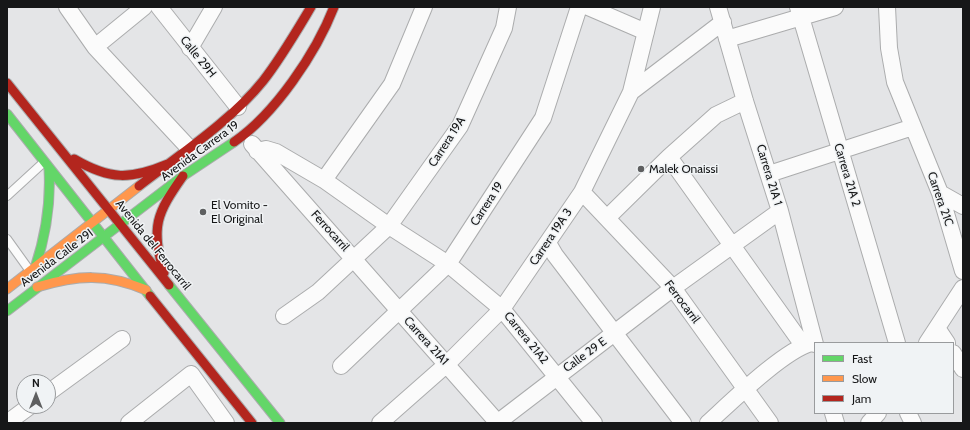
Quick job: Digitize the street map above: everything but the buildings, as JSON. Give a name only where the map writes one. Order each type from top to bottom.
[{"type":"main road","name":"Avenida Carrera 19","points":[[110,209],[189,148],[238,107],[262,82],[288,46],[311,7]]},
{"type":"main road","name":"Avenida Carrera 19","points":[[122,224],[183,176],[245,134],[285,93],[328,22],[334,7]]},
{"type":"main road","name":"Avenida del Ferrocarril","points":[[7,83],[66,154],[280,423]]},
{"type":"main road","points":[[7,114],[46,166],[148,291],[252,423]]},
{"type":"main road","points":[[66,154],[84,165],[106,175],[127,177],[145,174],[168,164]]},
{"type":"main road","points":[[33,270],[45,238],[51,208],[46,166]]},
{"type":"main road","points":[[166,280],[158,257],[158,219],[165,202],[183,176]]},
{"type":"main road","name":"Avenida Calle 29I","points":[[7,289],[33,270],[91,222],[110,209]]},
{"type":"main road","name":"Avenida Calle 29I","points":[[7,311],[122,224]]},
{"type":"main road","points":[[37,287],[60,280],[90,275],[117,279],[148,291]]},
{"type":"street","points":[[66,7],[95,47],[189,148]]},
{"type":"street","points":[[95,47],[144,7]]},
{"type":"street","name":"Calle 29H","points":[[159,7],[238,107]]},
{"type":"street","points":[[190,48],[214,7]]},
{"type":"street","points":[[324,180],[392,84],[424,7]]},
{"type":"street","name":"Carrera 19A","points":[[355,258],[389,226],[460,126],[504,28],[508,7]]},
{"type":"street","name":"Carrera 19","points":[[341,366],[448,264],[543,118],[579,7]]},
{"type":"street","points":[[588,7],[646,32]]},
{"type":"street","name":"Carrera 19A 3","points":[[390,420],[502,309],[582,192],[631,92],[652,7]]},
{"type":"street","name":"Carrera 21A 1","points":[[718,7],[745,101],[780,211],[811,344]]},
{"type":"street","points":[[727,39],[799,12],[835,7]]},
{"type":"street","name":"Carrera 21C","points":[[887,7],[888,48],[895,82],[940,193],[963,271]]},
{"type":"street","name":"Carrera 21A 2","points":[[799,12],[897,342]]},
{"type":"street","points":[[631,92],[723,22]]},
{"type":"street","points":[[608,218],[669,157],[716,115],[745,101]]},
{"type":"street","points":[[769,174],[913,127]]},
{"type":"street","name":"Ferrocarril","points":[[245,134],[257,151],[355,258],[318,292],[284,316]]},
{"type":"street","name":"Carrera 21A2","points":[[257,151],[266,149],[276,152],[324,180],[389,226],[448,264],[502,309],[594,423]]},
{"type":"street","points":[[669,157],[732,246],[811,344],[746,389],[708,423]]},
{"type":"street","name":"Ferrocarril","points":[[582,192],[673,288],[770,423]]},
{"type":"street","points":[[940,193],[963,206]]},
{"type":"street","points":[[673,288],[780,211]]},
{"type":"street","points":[[548,243],[555,255],[683,423]]},
{"type":"street","name":"Carrera 21A1","points":[[355,258],[498,423]]},
{"type":"street","name":"Calle 29 E","points":[[498,423],[673,288]]},
{"type":"street","points":[[928,342],[963,288]]},
{"type":"street","points":[[937,328],[946,342]]},
{"type":"street","points":[[56,387],[122,339]]},
{"type":"street","points":[[954,355],[963,369]]},
{"type":"street","points":[[129,423],[191,374],[226,423]]},
{"type":"street","points":[[7,423],[19,414]]},
{"type":"street","points":[[869,423],[877,414]]},
{"type":"street","points":[[908,414],[913,423]]},
{"type":"lane","points":[[7,196],[46,166]]},
{"type":"lane","points":[[7,239],[33,270]]},
{"type":"traffic: fast","points":[[7,114],[150,296]]},
{"type":"traffic: fast","points":[[7,311],[183,176],[234,142]]},
{"type":"traffic: fast","points":[[35,268],[47,219],[49,169]]},
{"type":"traffic: fast","points":[[169,285],[280,423]]},
{"type":"traffic: slow","points":[[7,289],[139,186]]},
{"type":"traffic: slow","points":[[37,287],[79,278],[105,278],[132,284],[146,290]]},
{"type":"traffic: jam","points":[[139,186],[204,137],[250,96],[276,63],[311,7]]},
{"type":"traffic: jam","points":[[234,142],[264,116],[293,81],[317,44],[334,7]]},
{"type":"traffic: jam","points":[[7,83],[169,285]]},
{"type":"traffic: jam","points":[[74,159],[99,171],[120,175],[142,173],[168,164]]},
{"type":"traffic: jam","points":[[164,273],[157,244],[158,221],[167,200],[183,176]]},
{"type":"traffic: jam","points":[[150,296],[252,423]]},
{"type":"place","name":"Malek Onaissi","points":[[641,169]]},
{"type":"place","name":"El Vomito - El Original","points":[[203,212]]}]
